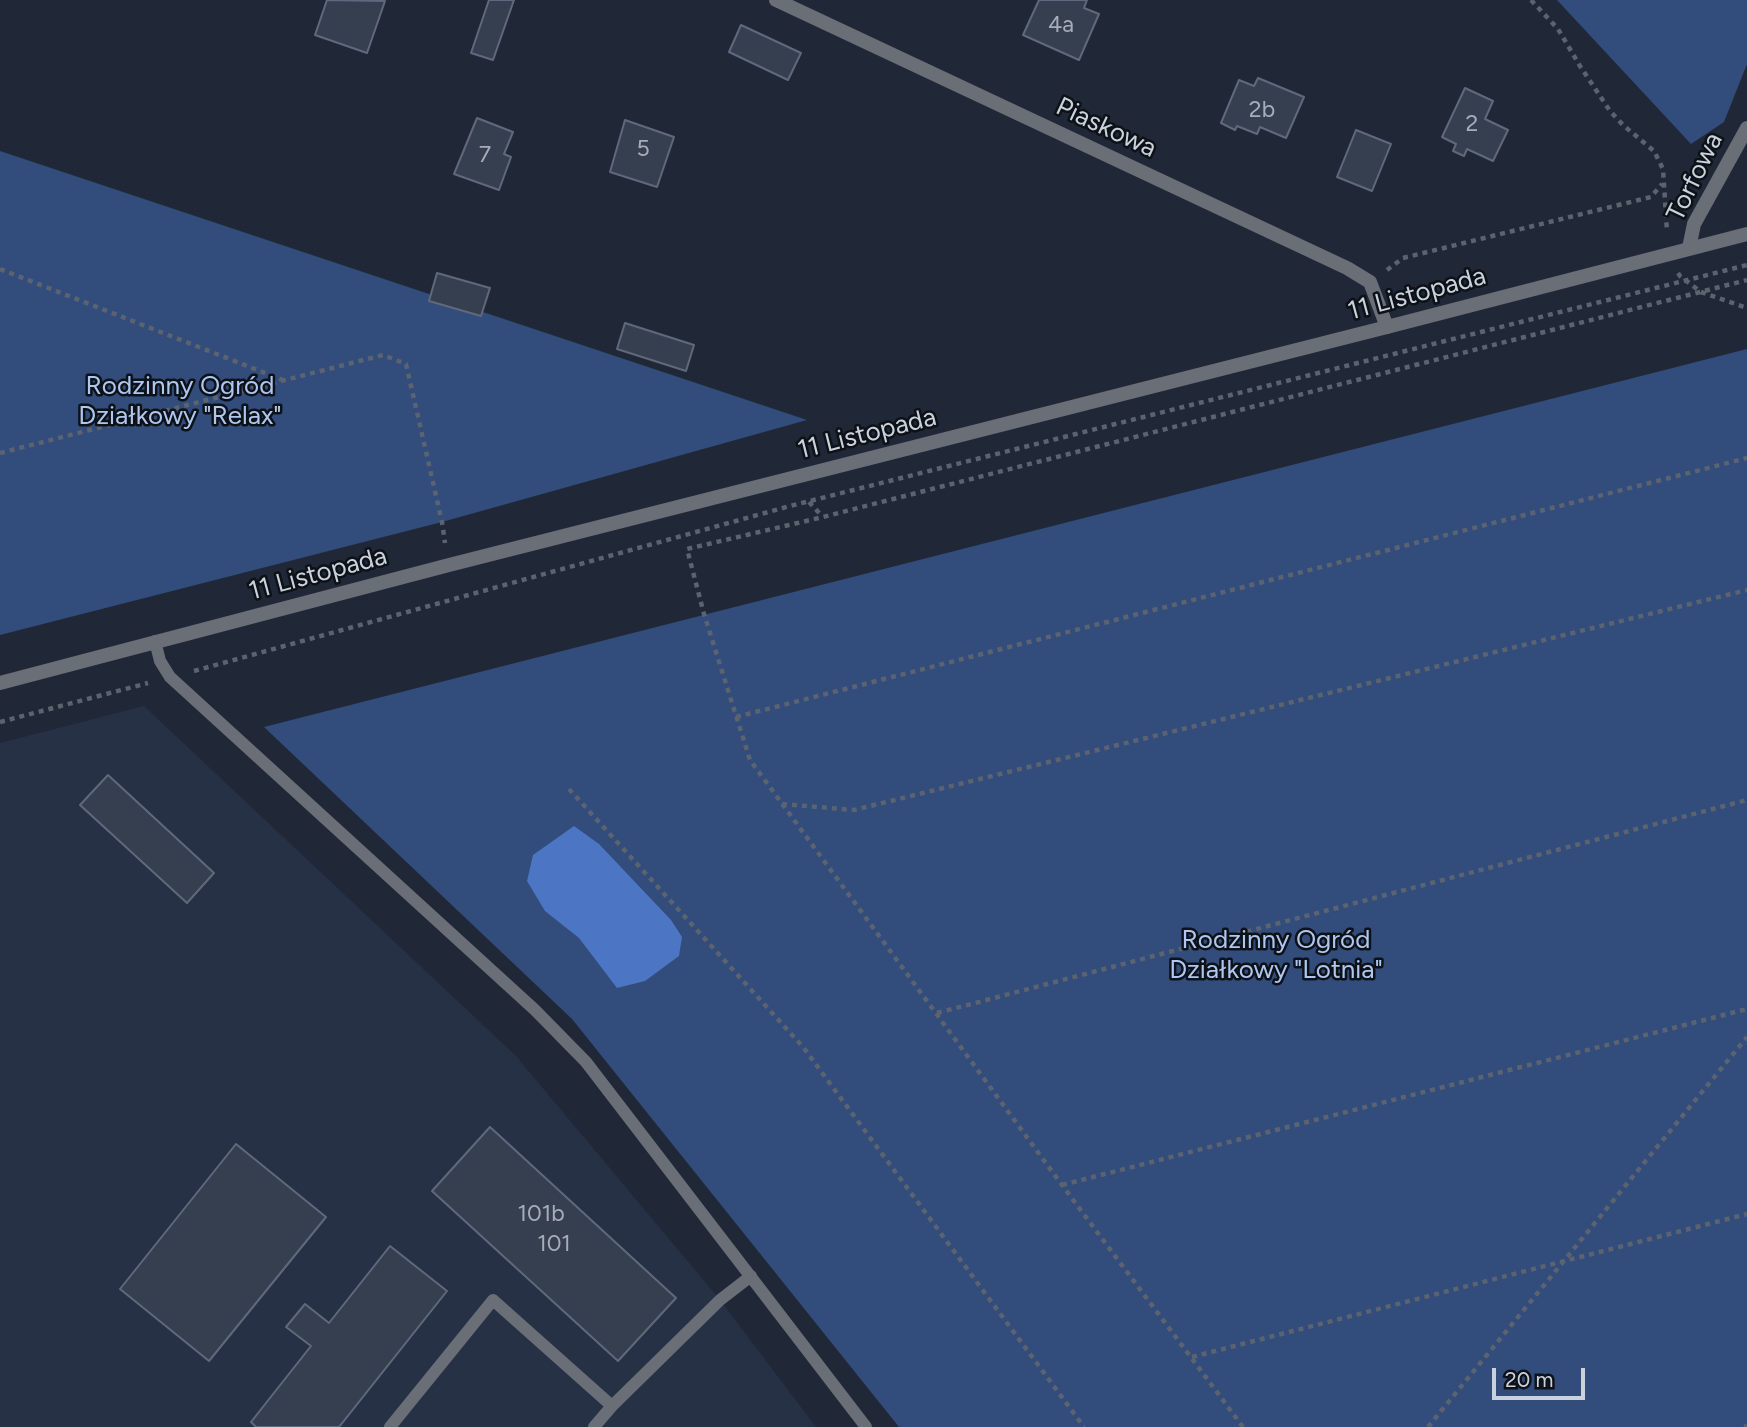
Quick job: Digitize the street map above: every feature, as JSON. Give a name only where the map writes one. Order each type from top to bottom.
[{"type":"street","name":"Piaskowa","points":[[776,0],[1347,268],[1370,282]]},
{"type":"street","name":"Torfowa","points":[[1689,248],[1694,224],[1747,128]]},
{"type":"street","name":"11 Listopada","points":[[0,682],[1747,234]]},
{"type":"street","points":[[1370,282],[1387,327]]},
{"type":"lane","points":[[155,641],[160,661],[170,677],[535,1010],[586,1062],[866,1427]]},
{"type":"lane","points":[[594,1427],[720,1300],[751,1276]]},
{"type":"lane","points":[[390,1427],[493,1300],[612,1406]]},
{"type":"path","points":[[1531,0],[1558,29],[1610,111],[1654,151],[1663,169],[1669,253],[1679,276],[1701,292],[1747,307]]},
{"type":"path","points":[[1370,282],[1403,258],[1651,197],[1663,184]]},
{"type":"path","points":[[0,722],[790,506],[1747,265]]},
{"type":"path","points":[[0,269],[284,380]]},
{"type":"path","points":[[1243,1427],[750,760],[687,549],[823,517],[1747,280]]},
{"type":"path","points":[[0,453],[383,355],[406,365],[442,522]]},
{"type":"path","points":[[736,717],[1747,458]]},
{"type":"path","points":[[782,804],[854,810],[1747,590]]},
{"type":"path","points":[[569,789],[803,1047],[1084,1427]]},
{"type":"path","points":[[937,1013],[1747,800]]},
{"type":"path","points":[[1062,1185],[1747,1009]]},
{"type":"path","points":[[1429,1427],[1747,1037]]},
{"type":"path","points":[[1192,1357],[1747,1214]]},
{"type":"shaded area","points":[[144,706],[516,1056],[720,1300],[816,1427],[0,1427],[0,743]]},
{"type":"shaded area","points":[[574,826],[599,844],[671,920],[682,937],[679,956],[645,981],[617,988],[579,938],[545,911],[527,881],[533,855]]},
{"type":"green space","points":[[1557,0],[1747,0],[1747,64],[1724,122],[1691,144]]},
{"type":"green space","name":"Rodzinny Ogród Działkowy \"Relax\"","points":[[0,151],[807,420],[442,522],[0,635]]},
{"type":"green space","name":"Rodzinny Ogród Działkowy \"Lotnia\"","points":[[1747,349],[1747,1427],[899,1427],[572,1019],[264,727]]},
{"type":"building","points":[[327,0],[385,1],[367,53],[315,35]]},
{"type":"building","points":[[489,0],[514,0],[493,60],[471,53]]},
{"type":"building","points":[[1039,0],[1087,0],[1084,8],[1099,14],[1079,60],[1023,35]]},
{"type":"building","points":[[741,25],[801,53],[788,80],[729,52]]},
{"type":"building","points":[[1258,78],[1304,97],[1286,138],[1260,127],[1257,134],[1237,126],[1235,130],[1221,123],[1239,80],[1254,86]]},
{"type":"building","points":[[1465,88],[1493,101],[1485,119],[1508,130],[1493,161],[1467,149],[1464,156],[1453,151],[1456,144],[1442,137]]},
{"type":"building","points":[[477,118],[513,132],[504,154],[511,157],[499,190],[454,174]]},
{"type":"building","points":[[625,120],[674,137],[657,187],[610,172]]},
{"type":"building","points":[[1356,130],[1391,144],[1372,191],[1337,177]]},
{"type":"building","points":[[437,273],[490,288],[481,316],[429,301]]},
{"type":"building","points":[[625,323],[694,345],[686,371],[617,349]]},
{"type":"building","points":[[108,775],[214,873],[187,903],[80,805]]},
{"type":"building","points":[[490,1127],[676,1298],[618,1361],[432,1191]]},
{"type":"building","points":[[236,1144],[326,1217],[209,1361],[120,1289]]},
{"type":"building","points":[[390,1246],[447,1291],[339,1427],[256,1427],[251,1422],[311,1346],[286,1327],[305,1304],[329,1323]]}]
